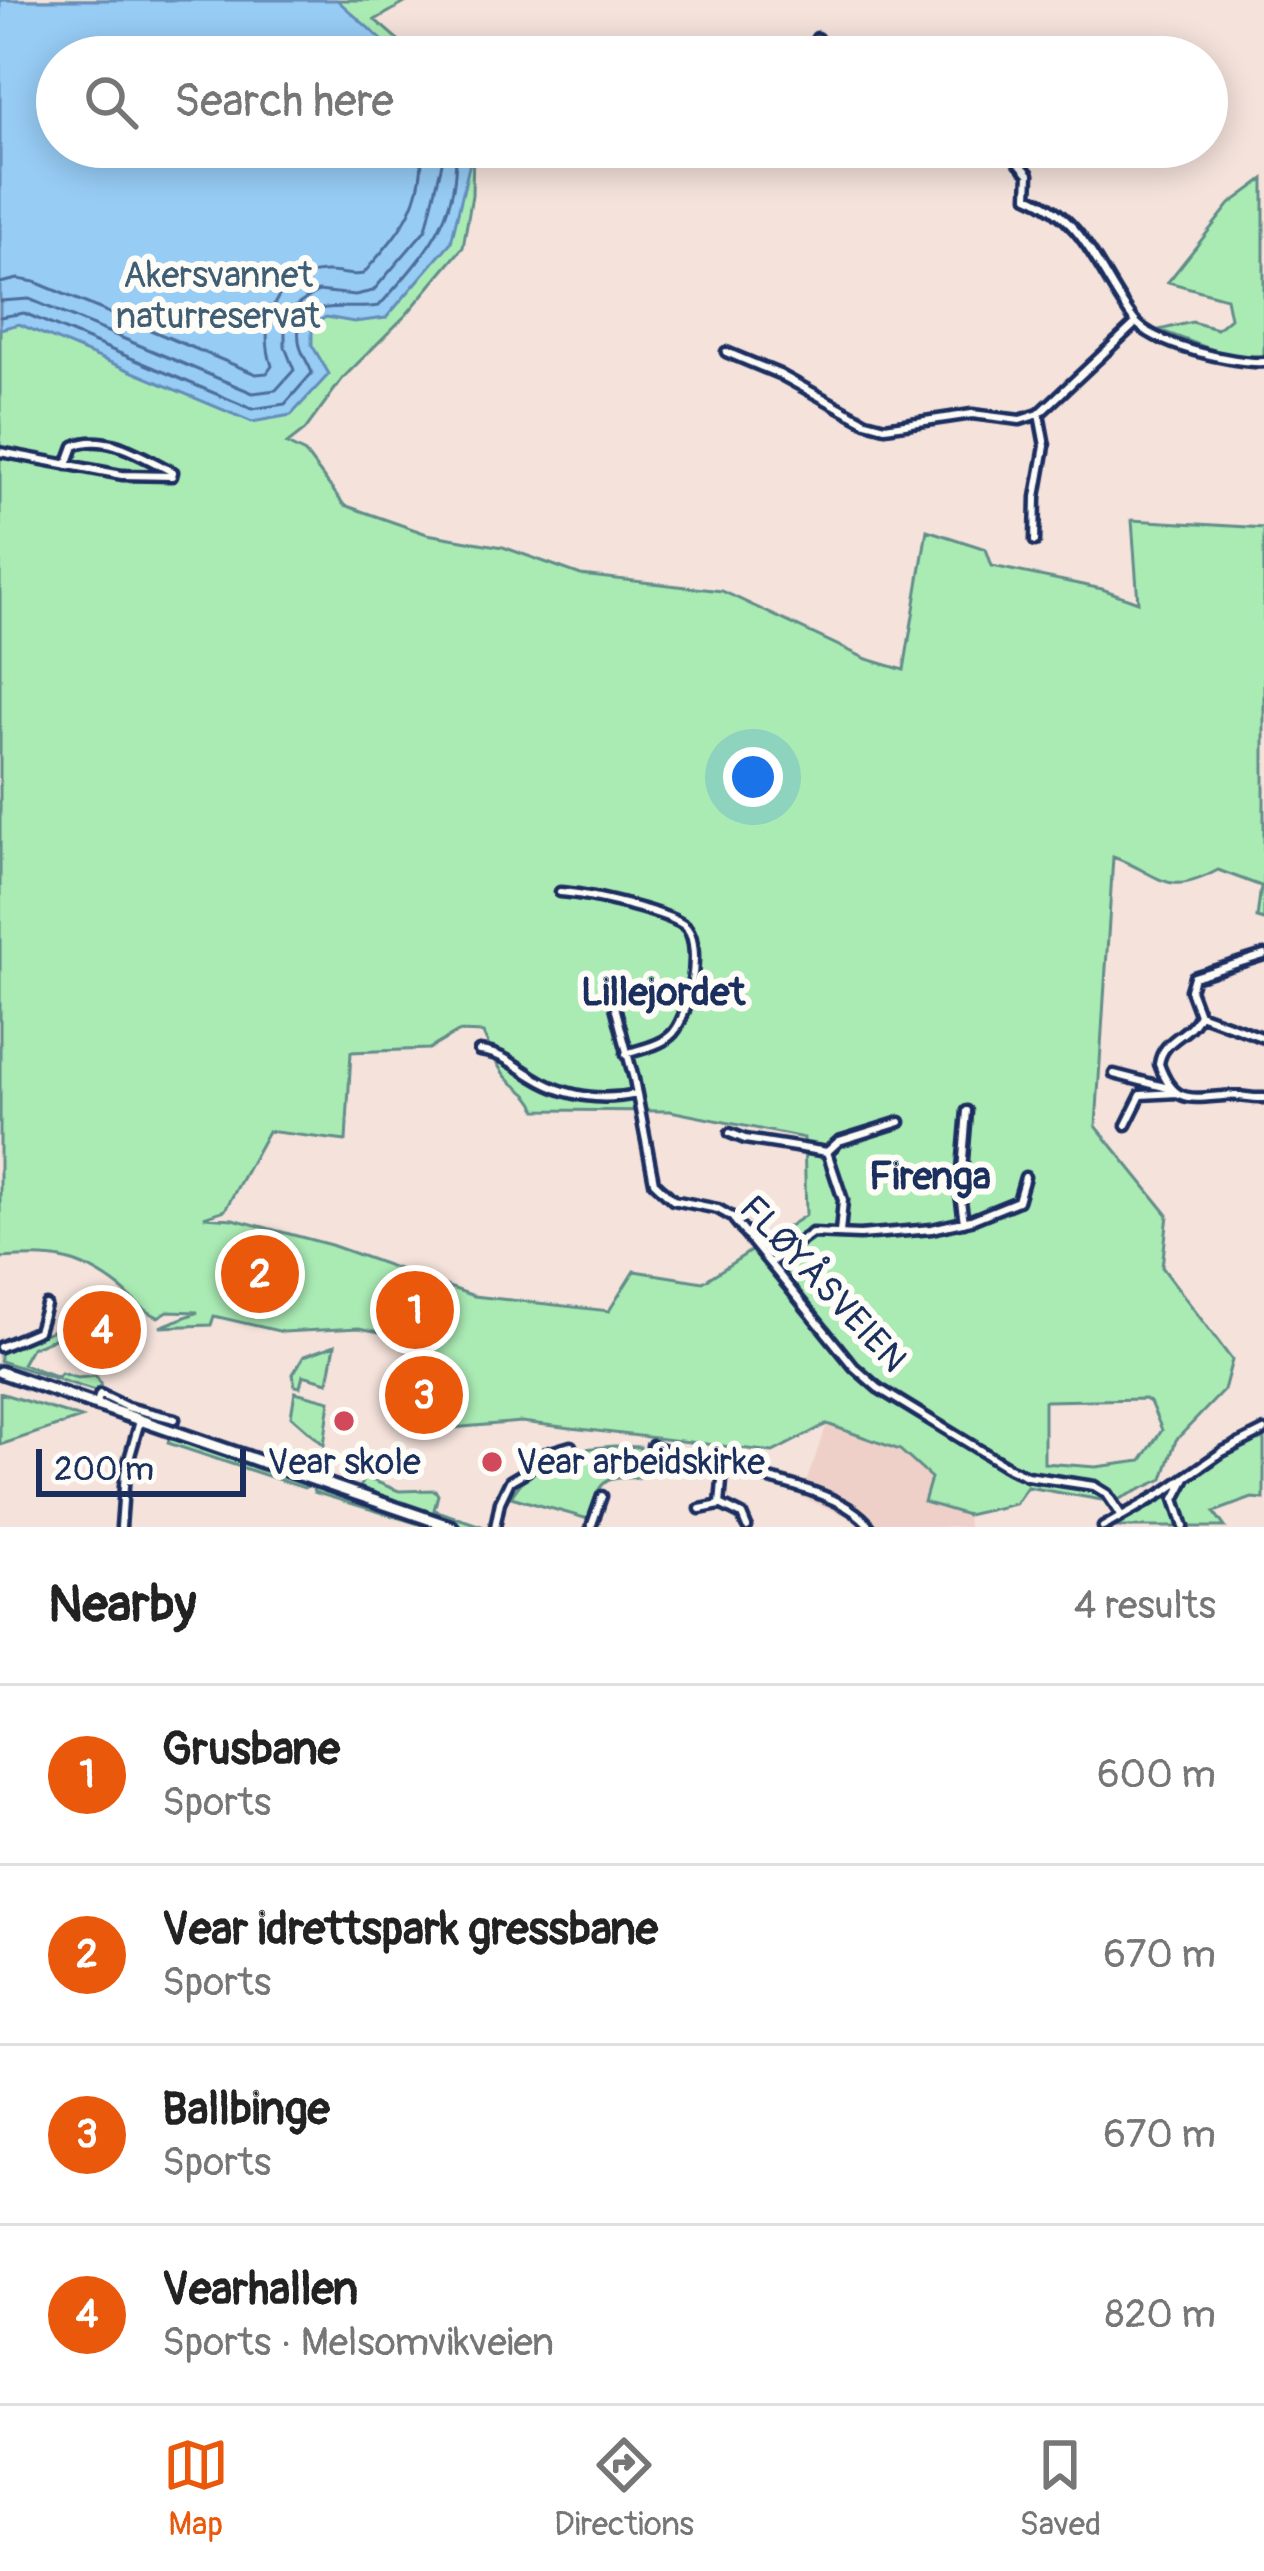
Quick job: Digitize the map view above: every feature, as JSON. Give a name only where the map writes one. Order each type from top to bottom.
[{"type":"main road","points":[[0,1372],[452,1527]]},
{"type":"street","points":[[1024,168],[1029,174],[1028,196],[1056,209],[1081,233],[1136,323],[1151,334],[1225,359],[1264,362]]},
{"type":"street","points":[[726,352],[885,427],[972,414],[1020,420],[1039,415],[1136,323]]},
{"type":"street","points":[[1035,541],[1036,497],[1045,446],[1039,415]]},
{"type":"street","points":[[0,452],[67,465],[122,475],[172,476],[131,448],[85,441],[74,446],[67,465]]},
{"type":"street","points":[[560,892],[604,898],[672,920],[685,925],[692,936],[690,997],[681,1024],[664,1041],[626,1054]]},
{"type":"street","points":[[1175,1091],[1160,1067],[1160,1055],[1167,1044],[1194,1026],[1199,1014],[1190,990],[1194,977],[1264,955]]},
{"type":"street","points":[[478,1051],[505,1057],[540,1082],[566,1092],[604,1099],[637,1094],[612,994]]},
{"type":"street","points":[[1199,1014],[1264,1038]]},
{"type":"street","points":[[1114,1074],[1199,1100],[1230,1095],[1264,1098]]},
{"type":"street","points":[[1126,1125],[1141,1094],[1175,1091]]},
{"type":"street","name":"FLØYÅSVEIEN","points":[[637,1094],[651,1177],[667,1197],[726,1213],[854,1367],[878,1388],[1020,1474],[1094,1486],[1107,1494],[1120,1515]]},
{"type":"street","points":[[964,1222],[960,1194],[967,1111]]},
{"type":"street","points":[[730,1132],[745,1139],[826,1152],[839,1141],[900,1122]]},
{"type":"street","points":[[826,1152],[843,1200],[840,1233]]},
{"type":"street","points":[[770,1263],[804,1235],[860,1235],[964,1222],[1018,1201],[1025,1178]]},
{"type":"street","points":[[0,1347],[38,1331],[46,1305]]},
{"type":"street","points":[[96,1405],[100,1394],[127,1407],[176,1419]]},
{"type":"street","points":[[121,1527],[124,1473],[140,1421]]},
{"type":"street","points":[[1103,1527],[1264,1431]]},
{"type":"street","points":[[495,1527],[510,1481],[544,1454],[571,1446]]},
{"type":"street","points":[[652,1447],[697,1464],[759,1474],[823,1498],[860,1516],[870,1527]]},
{"type":"street","points":[[700,1509],[718,1508],[723,1468]]},
{"type":"street","points":[[1184,1527],[1175,1499],[1187,1477]]},
{"type":"street","points":[[591,1527],[602,1496]]},
{"type":"street","points":[[720,1504],[742,1515],[747,1527]]},
{"type":"shaded area","points":[[827,1424],[900,1450],[931,1478],[924,1501],[967,1515],[968,1527],[865,1527],[801,1497]]},
{"type":"green space","points":[[0,0],[410,0],[375,20],[394,36],[36,36],[36,168],[473,168],[463,247],[406,315],[343,378],[305,430],[287,444],[305,453],[344,505],[427,534],[503,547],[581,575],[722,591],[867,659],[904,670],[927,530],[986,549],[992,566],[1102,589],[1138,602],[1132,520],[1264,528],[1264,920],[1257,918],[1261,886],[1218,870],[1174,883],[1113,857],[1096,1126],[1168,1215],[1162,1267],[1232,1360],[1224,1390],[1176,1440],[1163,1479],[1113,1502],[1027,1487],[1015,1504],[967,1515],[924,1502],[931,1478],[900,1450],[827,1424],[773,1452],[521,1422],[439,1429],[440,1380],[421,1371],[426,1341],[359,1328],[283,1332],[214,1316],[211,1325],[160,1327],[198,1312],[168,1311],[158,1317],[91,1269],[49,1257],[0,1258]],"holes":[[[458,1032],[483,1033],[501,1070],[537,1110],[670,1111],[804,1138],[806,1215],[703,1282],[634,1271],[609,1311],[474,1296],[331,1245],[233,1219],[204,1217],[225,1210],[268,1131],[346,1141],[351,1052],[429,1049]],[[1044,1401],[1150,1402],[1162,1430],[1141,1461],[1096,1467],[1044,1463]]]},
{"type":"green space","points":[[1264,179],[1264,356],[1229,356],[1159,330],[1192,322],[1217,329],[1230,318],[1226,298],[1168,282],[1230,204]]},
{"type":"green space","points":[[81,1318],[84,1321],[74,1331],[87,1346],[84,1349],[55,1338],[31,1348],[22,1364],[58,1377],[61,1373],[77,1378],[96,1376],[101,1384],[98,1392],[0,1361],[0,1350]]},
{"type":"green space","points":[[335,1345],[328,1382],[303,1375],[300,1387],[295,1386],[293,1374],[304,1356]]},
{"type":"green space","points":[[295,1392],[330,1401],[324,1445],[291,1416]]},
{"type":"green space","points":[[0,1393],[81,1418],[0,1445]]},
{"type":"green space","points":[[1264,1436],[1264,1499],[1252,1498],[1214,1512],[1225,1527],[1109,1527],[1143,1504],[1188,1484],[1213,1461]]},
{"type":"green space","points":[[169,1439],[184,1440],[441,1527],[314,1492],[312,1484],[304,1488],[168,1443]]},
{"type":"green space","points":[[614,1446],[640,1447],[639,1478],[616,1478],[603,1484],[588,1519],[511,1497],[532,1471],[555,1456]]},
{"type":"green space","points":[[364,1477],[399,1491],[435,1490],[434,1510],[484,1527],[465,1527],[359,1491]]},
{"type":"water","name":"Akersvannet naturreservat","points":[[0,0],[337,0],[377,36],[36,36],[36,168],[469,168],[451,242],[386,318],[354,322],[326,317],[312,325],[312,345],[329,374],[291,415],[252,422],[19,324],[0,329]]},
{"type":"place","name":"Vear idrettspark gressbane","points":[[260,1274]]},
{"type":"place","name":"Grusbane","points":[[415,1310]]},
{"type":"place","name":"Vearhallen","points":[[102,1330]]},
{"type":"place","name":"Ballbinge","points":[[424,1395]]},
{"type":"place","name":"Vear skole","points":[[344,1421]]},
{"type":"place","name":"Vear arbeidskirke","points":[[492,1462]]},
{"type":"district","name":"Lillejordet","points":[[663,992]]},
{"type":"district","name":"Firenga","points":[[930,1176]]}]
